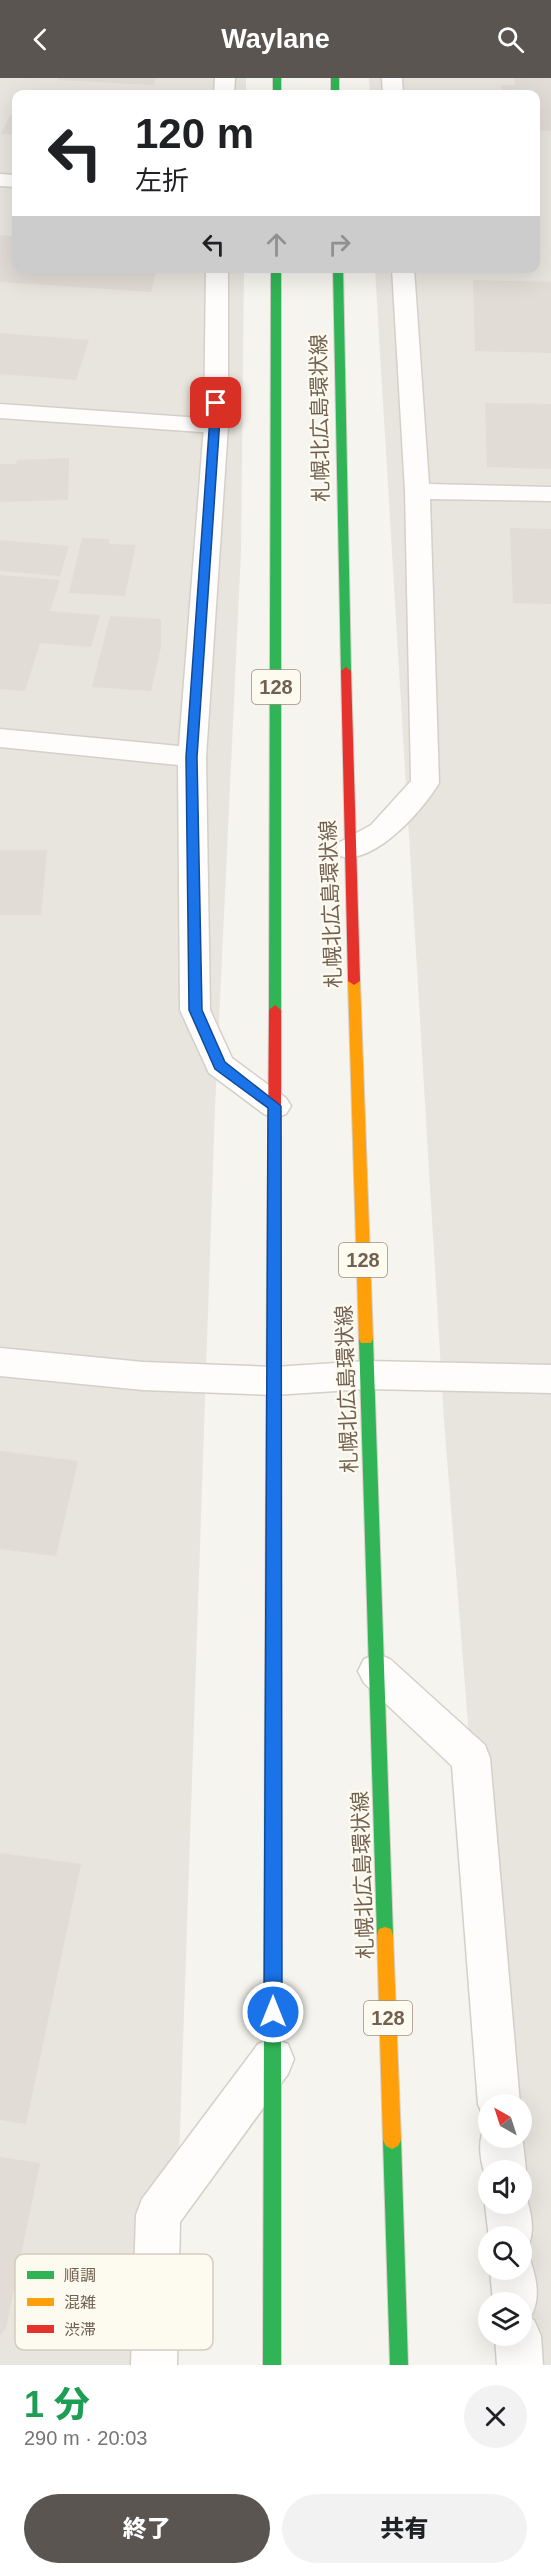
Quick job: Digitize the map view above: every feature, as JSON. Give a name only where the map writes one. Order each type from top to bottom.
[{"type":"main road","name":"札幌北広島環状線","points":[[272,2365],[276,273]]},
{"type":"main road","name":"札幌北広島環状線","points":[[339,273],[350,849],[399,2365]]},
{"type":"street","points":[[217,273],[216,426],[192,757],[195,1010],[220,1065],[275,1106]]},
{"type":"street","points":[[350,849],[381,832],[425,783],[417,491],[404,273]]},
{"type":"street","points":[[417,491],[551,494]]},
{"type":"street","points":[[0,738],[192,757]]},
{"type":"street","points":[[0,1362],[143,1376],[274,1381],[367,1375],[551,1379]]},
{"type":"street","points":[[377,1671],[471,1758],[498,2094]]},
{"type":"street","points":[[157,2254],[158,2215],[273,2058]]},
{"type":"street","points":[[519,2346],[520,2365]]},
{"type":"street","points":[[154,2350],[154,2365]]},
{"type":"lane","points":[[0,411],[216,426]]},
{"type":"shaded area","points":[[0,78],[246,78],[246,90],[12,90],[12,273],[244,273],[241,551],[215,1108],[176,2254],[15,2254],[15,2350],[173,2350],[172,2365],[0,2365]]},
{"type":"shaded area","points":[[369,78],[551,78],[551,2365],[519,2365],[517,2346],[532,2346],[532,2292],[513,2292],[512,2280],[532,2280],[532,2226],[508,2226],[507,2214],[532,2214],[532,2160],[502,2160],[502,2148],[532,2148],[532,2094],[497,2094],[444,1420],[375,273],[540,273],[540,90],[370,90]]},
{"type":"building","points":[[58,78],[156,78],[154,85],[58,80]]},
{"type":"building","points":[[514,78],[551,78],[551,131],[540,130],[540,90],[502,90],[501,85],[515,85]]},
{"type":"building","points":[[10,115],[12,115],[12,135],[1,134]]},
{"type":"building","points":[[0,235],[12,236],[12,273],[156,273],[151,292],[0,282]]},
{"type":"building","points":[[473,280],[551,282],[551,353],[475,351]]},
{"type":"building","points":[[0,333],[89,340],[76,380],[0,374]]},
{"type":"building","points":[[485,403],[551,404],[551,469],[487,467]]},
{"type":"building","points":[[69,458],[68,500],[0,502],[0,464],[16,464],[17,460]]},
{"type":"building","points":[[510,528],[551,529],[551,604],[513,603]]},
{"type":"building","points":[[82,538],[109,539],[109,544],[136,545],[125,596],[69,593]]},
{"type":"building","points":[[0,540],[69,546],[60,576],[0,571]]},
{"type":"building","points":[[0,575],[60,580],[50,611],[100,615],[91,647],[40,643],[25,691],[0,689]]},
{"type":"building","points":[[110,616],[161,619],[161,647],[151,691],[92,687]]},
{"type":"building","points":[[0,850],[47,850],[41,915],[0,915]]},
{"type":"building","points":[[0,1451],[78,1461],[56,1556],[0,1549]]},
{"type":"building","points":[[0,1853],[81,1864],[26,2124],[0,2120]]},
{"type":"building","points":[[0,2157],[40,2163],[21,2254],[15,2254],[15,2284],[6,2328],[0,2336]]},
{"type":"traffic: fast","points":[[277,78],[277,90]]},
{"type":"traffic: fast","points":[[335,78],[335,90]]},
{"type":"traffic: fast","points":[[275,1010],[276,273]]},
{"type":"traffic: fast","points":[[338,273],[346,671]]},
{"type":"traffic: fast","points":[[366,1339],[385,1935]]},
{"type":"traffic: fast","points":[[272,2365],[273,1674]]},
{"type":"traffic: fast","points":[[392,2140],[399,2365]]},
{"type":"traffic: slow","points":[[354,981],[366,1339]]},
{"type":"traffic: slow","points":[[273,1674],[274,1270]]},
{"type":"traffic: slow","points":[[385,1935],[392,2140]]},
{"type":"traffic: jam","points":[[346,671],[354,981]]},
{"type":"traffic: jam","points":[[274,1270],[275,1010]]},
{"type":"route","points":[[216,403],[192,757],[195,1010],[220,1065],[275,1106],[273,2012]]}]
